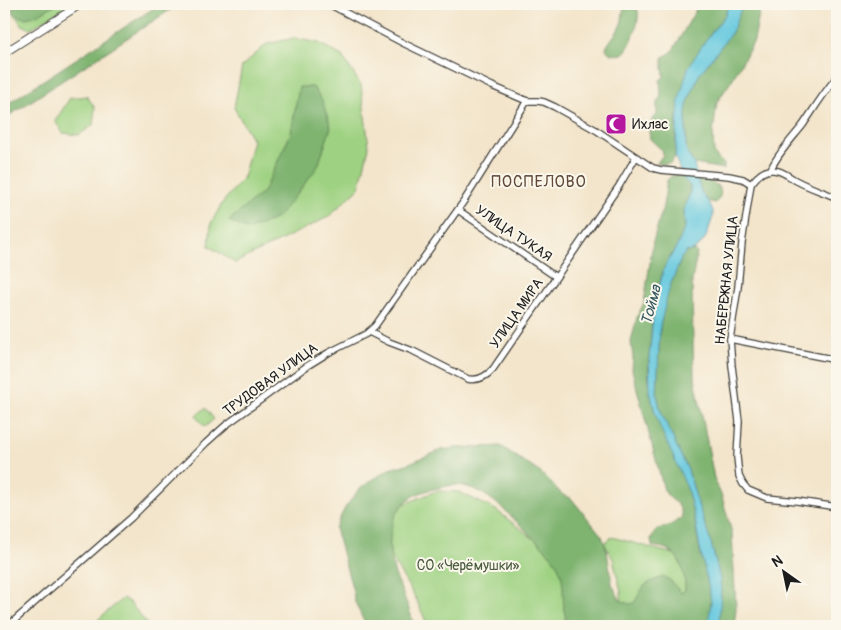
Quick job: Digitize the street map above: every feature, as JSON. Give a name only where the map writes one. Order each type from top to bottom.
[{"type":"main road","points":[[4,54],[81,4]]},
{"type":"street","points":[[329,4],[492,86],[528,102],[544,102],[555,107],[596,130],[653,168],[729,176],[743,179],[751,184],[755,178],[771,169],[837,198]]},
{"type":"street","points":[[771,169],[775,160],[837,77]]},
{"type":"street","name":"ТРУДОВАЯ УЛИЦА","points":[[8,626],[131,518],[226,425],[307,366],[369,332],[458,210],[528,102]]},
{"type":"street","name":"УЛИЦА МИРА","points":[[369,332],[388,342],[413,351],[468,379],[479,379],[487,375],[556,277],[636,157]]},
{"type":"street","name":"НАБЕРЕЖНАЯ УЛИЦА","points":[[751,184],[730,339],[739,421],[737,468],[739,476],[742,484],[748,490],[767,498],[837,507]]},
{"type":"street","name":"УЛИЦА ТУКАЯ","points":[[458,210],[556,277]]},
{"type":"street","points":[[730,339],[837,360]]},
{"type":"green space","points":[[19,4],[56,4],[39,14],[25,18],[18,16],[11,9]]},
{"type":"green space","points":[[56,4],[71,4],[30,29],[21,24],[13,12],[21,17],[42,12]]},
{"type":"green space","points":[[160,4],[179,4],[4,119],[4,106]]},
{"type":"green space","points":[[633,4],[638,11],[638,21],[634,34],[629,47],[622,54],[611,54],[606,48],[619,29],[624,8]]},
{"type":"green space","points":[[699,4],[729,4],[725,15],[705,41],[677,116],[675,156],[671,163],[657,163],[663,155],[662,150],[650,139],[649,131],[652,128],[652,119],[657,115],[657,102],[661,96],[660,80],[664,77],[663,57],[672,52]]},
{"type":"green space","points":[[743,4],[761,4],[754,41],[717,102],[713,134],[714,154],[724,164],[724,169],[694,164],[686,148],[686,111],[688,102],[699,75],[732,32]]},
{"type":"green space","points":[[294,38],[319,43],[342,56],[361,85],[369,147],[359,188],[328,217],[235,263],[209,246],[211,223],[223,202],[243,178],[253,140],[234,108],[242,66],[267,44]]},
{"type":"green space","points":[[299,87],[313,87],[322,100],[331,127],[318,166],[277,218],[248,230],[229,221],[264,191],[291,133]]},
{"type":"green space","points":[[87,96],[95,108],[93,125],[79,135],[63,133],[55,121],[70,98]]},
{"type":"green space","points":[[676,175],[687,181],[689,186],[689,196],[684,215],[685,228],[681,239],[665,266],[656,295],[648,371],[653,405],[661,429],[687,488],[693,513],[711,598],[708,626],[569,626],[564,610],[562,577],[555,561],[540,544],[494,501],[477,490],[458,485],[432,489],[414,496],[399,509],[392,526],[390,552],[392,563],[414,626],[366,626],[355,602],[335,528],[345,508],[360,488],[389,469],[441,450],[456,448],[501,446],[542,474],[563,495],[571,498],[602,536],[607,551],[612,584],[620,600],[629,604],[634,603],[644,586],[663,577],[670,580],[681,593],[685,590],[683,573],[677,557],[666,549],[652,546],[651,538],[657,529],[670,525],[682,517],[680,508],[664,490],[632,370],[631,342],[637,317],[644,303],[653,242],[663,206],[667,180]]},
{"type":"green space","points":[[697,179],[713,183],[720,189],[721,193],[715,203],[705,198]]},
{"type":"green space","points":[[694,250],[697,253],[692,281],[694,373],[714,478],[722,497],[732,533],[736,609],[734,626],[719,626],[720,579],[711,543],[688,470],[661,412],[657,395],[660,326],[666,299],[682,257],[686,252]]},
{"type":"green space","points":[[205,408],[214,419],[205,427],[196,416]]},
{"type":"green space","name":"СО «Черёмушки»","points":[[436,491],[459,492],[496,510],[547,549],[560,565],[567,582],[568,607],[563,626],[428,626],[416,599],[388,552],[390,522],[402,505]]},
{"type":"green space","points":[[612,537],[688,558],[692,593],[622,621],[621,592],[613,559],[604,543]]},
{"type":"green space","points":[[123,598],[130,603],[149,626],[92,626],[93,624]]},
{"type":"water","points":[[729,4],[743,4],[732,32],[699,75],[686,111],[686,148],[694,164],[701,192],[713,211],[713,217],[706,237],[701,244],[694,250],[686,252],[682,257],[670,286],[660,326],[657,395],[661,412],[688,470],[711,543],[720,579],[719,626],[708,626],[711,603],[710,594],[695,520],[687,488],[655,413],[650,391],[649,359],[654,306],[664,268],[678,244],[685,227],[684,210],[690,193],[690,186],[682,177],[675,156],[679,100],[688,68],[705,41],[725,15]]},
{"type":"place","name":"Ихлас","points":[[616,124]]},
{"type":"district","name":"ПОСПЕЛОВО","points":[[539,181]]},
{"type":"water label","name":"Тойма","points":[[651,305]]}]
